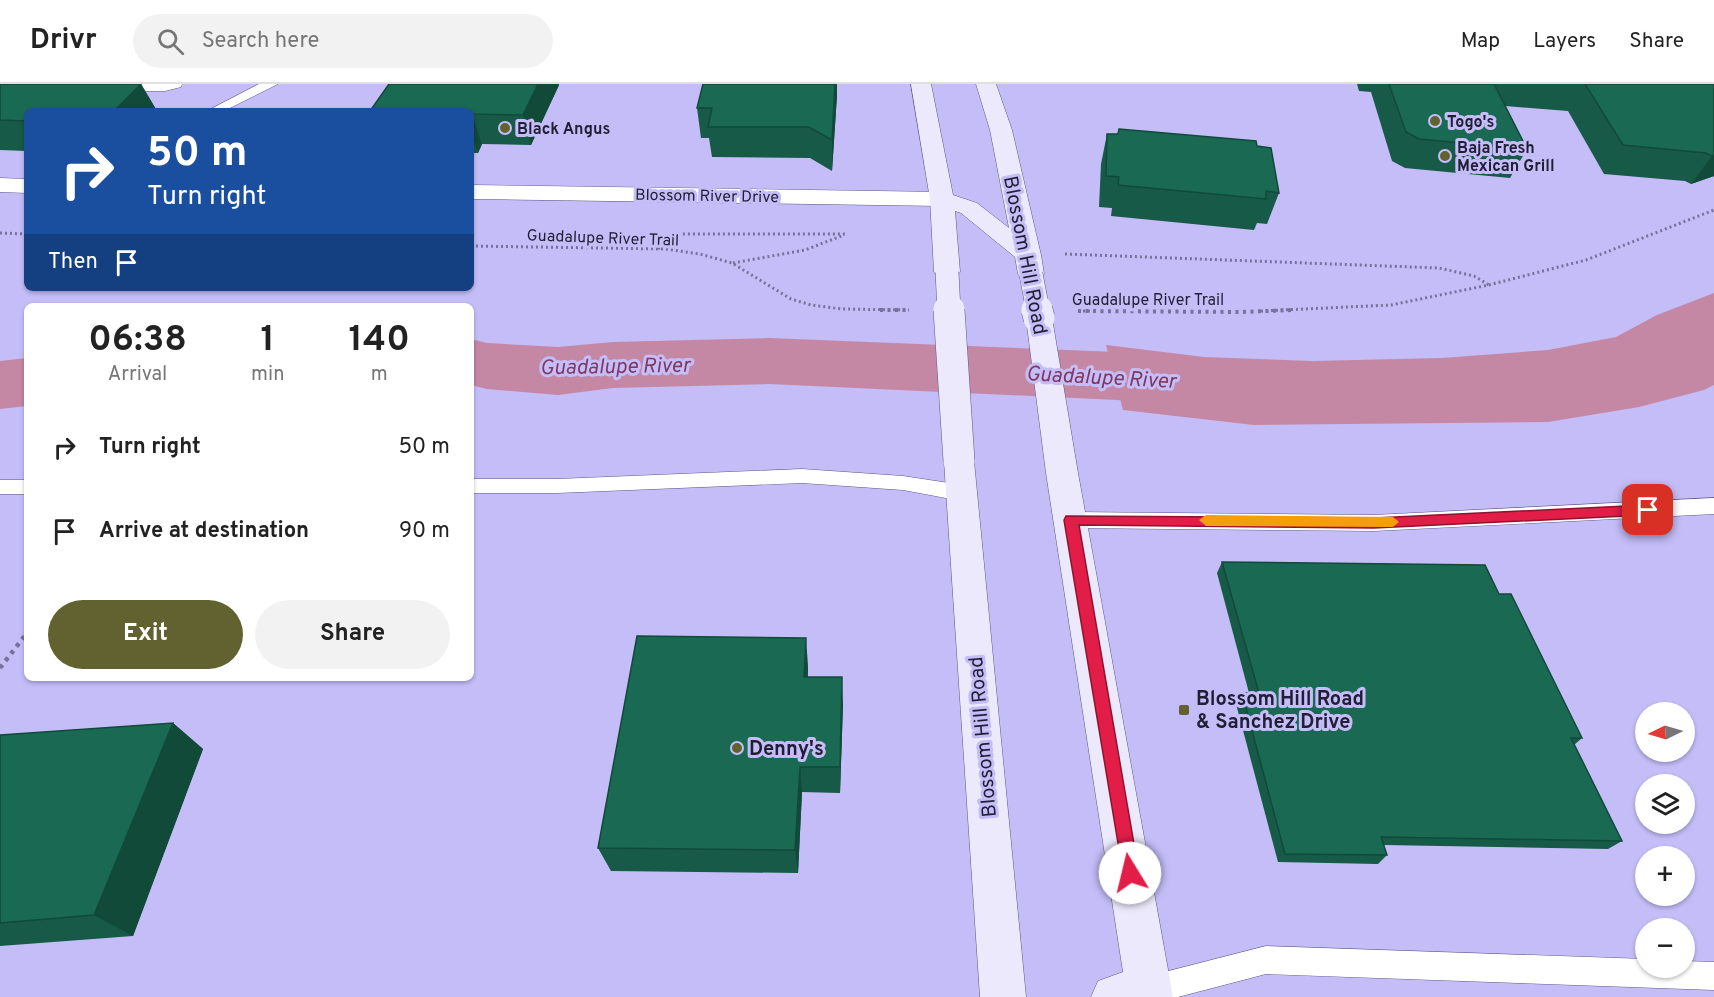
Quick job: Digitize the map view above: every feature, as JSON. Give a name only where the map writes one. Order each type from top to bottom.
[{"type":"main road","name":"Blossom Hill Road","points":[[921,84],[942,199],[961,477],[1003,997]]},
{"type":"main road","name":"Blossom Hill Road","points":[[986,84],[1001,130],[1030,265],[1071,520],[1138,995]]},
{"type":"main road","points":[[942,199],[969,208],[1030,265]]},
{"type":"street","points":[[0,185],[24,186]]},
{"type":"street","name":"Blossom River Drive","points":[[474,192],[942,199]]},
{"type":"lane","points":[[106,87],[165,87],[176,84]]},
{"type":"lane","points":[[220,108],[272,84]]},
{"type":"lane","points":[[474,486],[557,486],[802,476],[903,483],[961,477]]},
{"type":"lane","points":[[0,487],[24,487]]},
{"type":"lane","points":[[1071,520],[1374,523],[1714,506]]},
{"type":"lane","points":[[1138,995],[1266,960],[1714,976]]},
{"type":"path","name":"Guadalupe River Trail","points":[[1072,311],[1241,312],[1392,305],[1490,285],[1608,253],[1714,210]]},
{"type":"path","points":[[732,263],[805,250],[855,229]]},
{"type":"path","points":[[0,233],[24,234]]},
{"type":"path","points":[[658,249],[671,237],[682,234],[847,234]]},
{"type":"path","name":"Guadalupe River Trail","points":[[474,246],[658,249],[700,254],[732,263],[791,299],[811,305],[842,309],[918,310]]},
{"type":"path","points":[[1030,265],[1081,253],[1439,267],[1474,276],[1490,285]]},
{"type":"path","points":[[0,668],[24,637]]},
{"type":"shaded area","points":[[1714,293],[1714,385],[1704,390],[1639,407],[1548,422],[1254,425],[1123,410],[1106,345],[1204,357],[1313,361],[1442,358],[1548,350],[1616,337],[1657,315]]},
{"type":"building","points":[[0,84],[141,84],[117,108],[24,108],[24,121],[0,120]]},
{"type":"building","points":[[389,84],[538,84],[523,115],[474,114],[474,108],[372,108]]},
{"type":"building","points":[[703,84],[835,84],[832,140],[809,127],[708,127],[712,108],[697,108]]},
{"type":"building","points":[[1389,84],[1494,84],[1527,149],[1419,139],[1406,132]]},
{"type":"building","points":[[1585,84],[1714,84],[1714,155],[1623,145]]},
{"type":"building","points":[[1119,129],[1256,141],[1257,146],[1271,148],[1279,193],[1266,191],[1266,199],[1118,185],[1119,177],[1106,176],[1107,134],[1118,134]]},
{"type":"building","points":[[1222,562],[1485,565],[1499,594],[1511,594],[1582,738],[1571,738],[1622,841],[1381,837],[1387,855],[1285,854],[1242,693],[1259,693]]},
{"type":"building","name":"Denny's","points":[[637,636],[806,638],[804,677],[842,677],[840,767],[800,767],[795,850],[598,848]]},
{"type":"building","points":[[173,723],[94,915],[0,923],[0,735]]},
{"type":"waterway","name":"Guadalupe River","points":[[474,363],[487,366],[558,371],[613,365],[769,361],[1117,376],[1229,385]]},
{"type":"waterway","name":"Guadalupe River","points":[[0,385],[24,382]]},
{"type":"slow traffic","points":[[1206,520],[1393,522]]},
{"type":"place","name":"Togo's","points":[[1435,121]]},
{"type":"place","name":"Black Angus","points":[[505,128]]},
{"type":"place","name":"Baja Fresh Mexican Grill","points":[[1445,156]]},
{"type":"place","name":"Blossom Hill Road & Sanchez Drive","points":[[1184,710]]},
{"type":"place","name":"Denny's","points":[[737,748]]},
{"type":"route","points":[[1130,873],[1071,520],[1374,523],[1648,510]]}]
